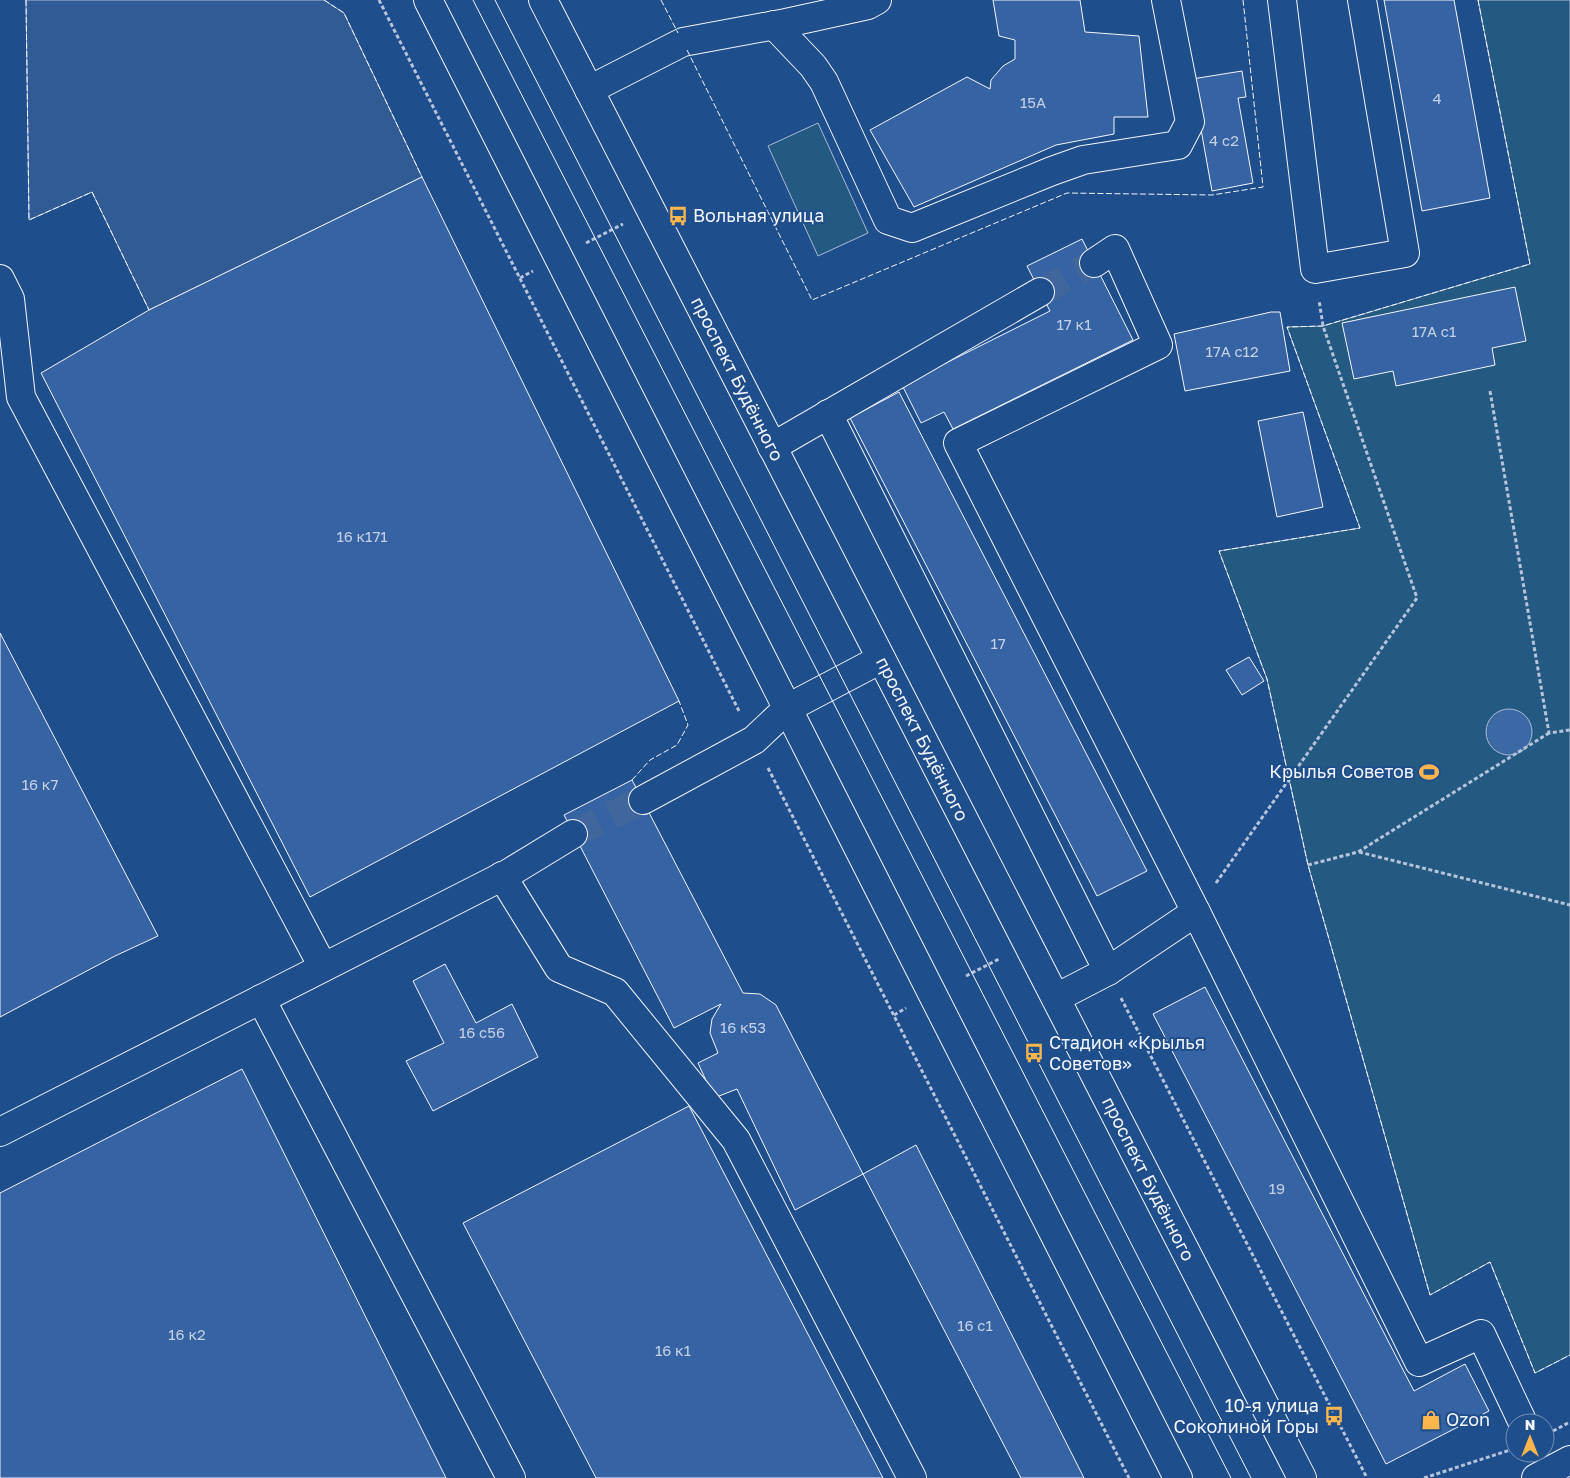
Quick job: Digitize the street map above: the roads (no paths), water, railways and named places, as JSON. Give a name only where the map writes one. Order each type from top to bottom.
[{"type":"main road","points":[[428,0],[1178,1478]]},
{"type":"main road","name":"проспект Будённого","points":[[543,0],[1302,1478]]},
{"type":"main road","points":[[588,90],[683,42],[868,5],[876,0]]},
{"type":"main road","points":[[774,25],[813,66],[824,82],[888,220],[912,228],[1083,160],[1178,145],[1190,122],[1166,0]]},
{"type":"main road","points":[[1282,0],[1315,269],[1405,253],[1362,0]]},
{"type":"main road","points":[[1094,263],[1115,249],[1158,345],[958,442],[1196,912],[1419,1362],[1481,1334],[1518,1413]]},
{"type":"main road","points":[[0,279],[10,299],[21,397],[323,967]]},
{"type":"main road","points":[[772,447],[1040,292]]},
{"type":"main road","points":[[828,414],[1108,971]]},
{"type":"main road","points":[[643,800],[754,740],[788,708],[881,660]]},
{"type":"main road","points":[[0,1132],[502,876],[573,834]]},
{"type":"main road","points":[[502,876],[559,968],[615,992],[736,1140],[912,1478]]},
{"type":"main road","points":[[1056,998],[1108,971],[1196,912]]},
{"type":"main road","points":[[261,999],[511,1478]]},
{"type":"tunnel","points":[[1040,292],[1094,263]]},
{"type":"tunnel","points":[[573,834],[643,800]]},
{"type":"tram line","points":[[473,0],[1231,1478]]},
{"type":"tram line","points":[[495,0],[1251,1478]]},
{"type":"place","name":"Вольная улица","points":[[678,216]]},
{"type":"place","name":"Крылья Советов","points":[[1429,772]]},
{"type":"place","name":"Стадион «Крылья Советов»","points":[[1034,1053]]},
{"type":"place","name":"10-я улица Соколиной Горы","points":[[1334,1416]]},
{"type":"place","name":"Ozon","points":[[1431,1420]]}]
